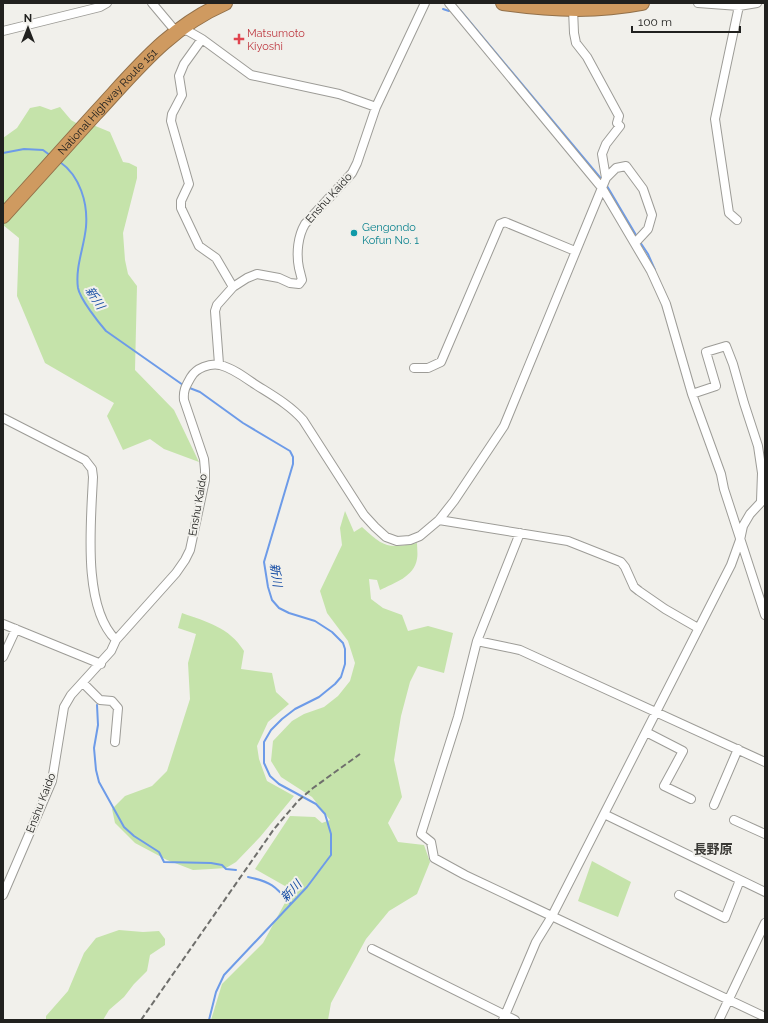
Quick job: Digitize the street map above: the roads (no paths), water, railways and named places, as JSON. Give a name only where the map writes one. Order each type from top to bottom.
[{"type":"highway","name":"National Highway Route 151","points":[[3,216],[149,55],[180,29],[213,8],[225,3]]},
{"type":"highway","points":[[503,3],[552,9],[575,7],[600,9],[642,3]]},
{"type":"street","points":[[3,31],[100,7],[107,3]]},
{"type":"street","points":[[152,3],[173,28],[188,31],[202,39],[251,75],[339,94],[376,107]]},
{"type":"street","name":"Enshu Kaido","points":[[3,894],[52,782],[64,707],[71,695],[101,664],[111,651],[116,640],[176,573],[190,550],[205,480],[205,470],[204,459],[184,400],[183,391],[193,374],[207,365],[219,364],[216,311],[217,305],[233,287],[247,278],[257,274],[279,278],[295,285],[299,284],[302,280],[299,267],[298,240],[301,232],[305,224],[352,173],[357,163],[376,107],[425,3]]},
{"type":"street","points":[[441,3],[450,5],[602,188],[651,271],[666,304],[692,394],[721,474],[724,489],[765,616]]},
{"type":"street","points":[[698,3],[739,6],[757,3]]},
{"type":"street","points":[[737,220],[729,213],[716,119],[739,6]]},
{"type":"street","points":[[575,7],[574,33],[576,43],[587,57],[619,116],[617,123],[620,126],[606,144],[602,154],[606,178]]},
{"type":"street","points":[[202,39],[184,64],[179,76],[182,95],[172,114],[172,121],[189,184],[182,201],[182,208],[199,246],[216,258],[233,287]]},
{"type":"street","points":[[219,364],[236,372],[295,411],[303,420],[364,515],[386,537],[397,541],[410,540],[420,536],[439,520],[454,501],[504,426],[606,178],[616,168],[626,166],[644,189],[652,215],[648,229],[635,243]]},
{"type":"street","points":[[414,368],[428,368],[441,362],[500,224],[505,222],[575,251]]},
{"type":"street","points":[[504,1018],[536,942],[552,916],[731,566],[743,526],[763,499],[762,473],[758,446],[726,346],[706,352],[716,386],[692,394]]},
{"type":"street","points":[[3,418],[85,460],[92,469],[93,477],[90,548],[93,588],[108,633],[116,640]]},
{"type":"street","points":[[439,520],[568,541],[621,562],[625,567],[634,587],[665,609],[698,628]]},
{"type":"street","points":[[520,533],[477,641],[458,717],[421,834],[431,842],[434,858],[465,875],[765,1017]]},
{"type":"street","points":[[3,624],[101,664]]},
{"type":"street","points":[[3,658],[16,629]]},
{"type":"street","points":[[477,641],[520,650],[765,762]]},
{"type":"street","points":[[83,683],[100,700],[112,701],[118,708],[115,742]]},
{"type":"street","points":[[646,732],[683,751],[664,786],[691,799]]},
{"type":"street","points":[[714,805],[738,749]]},
{"type":"street","points":[[604,814],[765,892]]},
{"type":"street","points":[[734,820],[765,834]]},
{"type":"street","points":[[679,895],[725,918],[740,880]]},
{"type":"street","points":[[719,1020],[765,923]]},
{"type":"street","points":[[372,949],[504,1018],[515,1020]]},
{"type":"waterway","points":[[443,9],[449,11]]},
{"type":"waterway","points":[[460,10],[603,181]]},
{"type":"waterway","name":"新川","points":[[3,153],[24,149],[43,150],[51,156]]},
{"type":"waterway","name":"新川","points":[[60,162],[78,182],[86,209],[85,235],[77,280],[79,293],[90,311],[106,331],[183,385]]},
{"type":"waterway","points":[[607,186],[636,235]]},
{"type":"waterway","points":[[640,242],[648,254],[655,270]]},
{"type":"waterway","name":"新川","points":[[187,387],[200,392],[243,423],[290,451],[293,457],[293,464],[264,562],[268,587],[272,600],[279,608],[289,613],[315,621],[332,632],[343,643],[345,649],[345,664],[341,677],[335,684],[319,697],[295,709],[282,719],[271,730],[264,742],[264,763],[270,776],[279,784],[316,804],[325,814],[331,834],[331,855],[307,887],[224,975],[216,992],[209,1020]]},
{"type":"waterway","points":[[97,705],[98,725],[94,748],[96,770],[99,782],[124,827],[134,836],[159,852],[164,862],[211,863],[222,865],[226,869],[236,870]]},
{"type":"waterway","points":[[248,877],[268,883],[281,893],[291,904]]},
{"type":"railway","points":[[141,1020],[274,829],[298,801],[313,788],[360,754]]},
{"type":"place","name":"Matsumoto Kiyoshi","points":[[239,39]]},
{"type":"place","name":"Gengondo Kofun No. 1","points":[[354,233]]},
{"type":"district","name":"長野原","points":[[713,849]]}]
